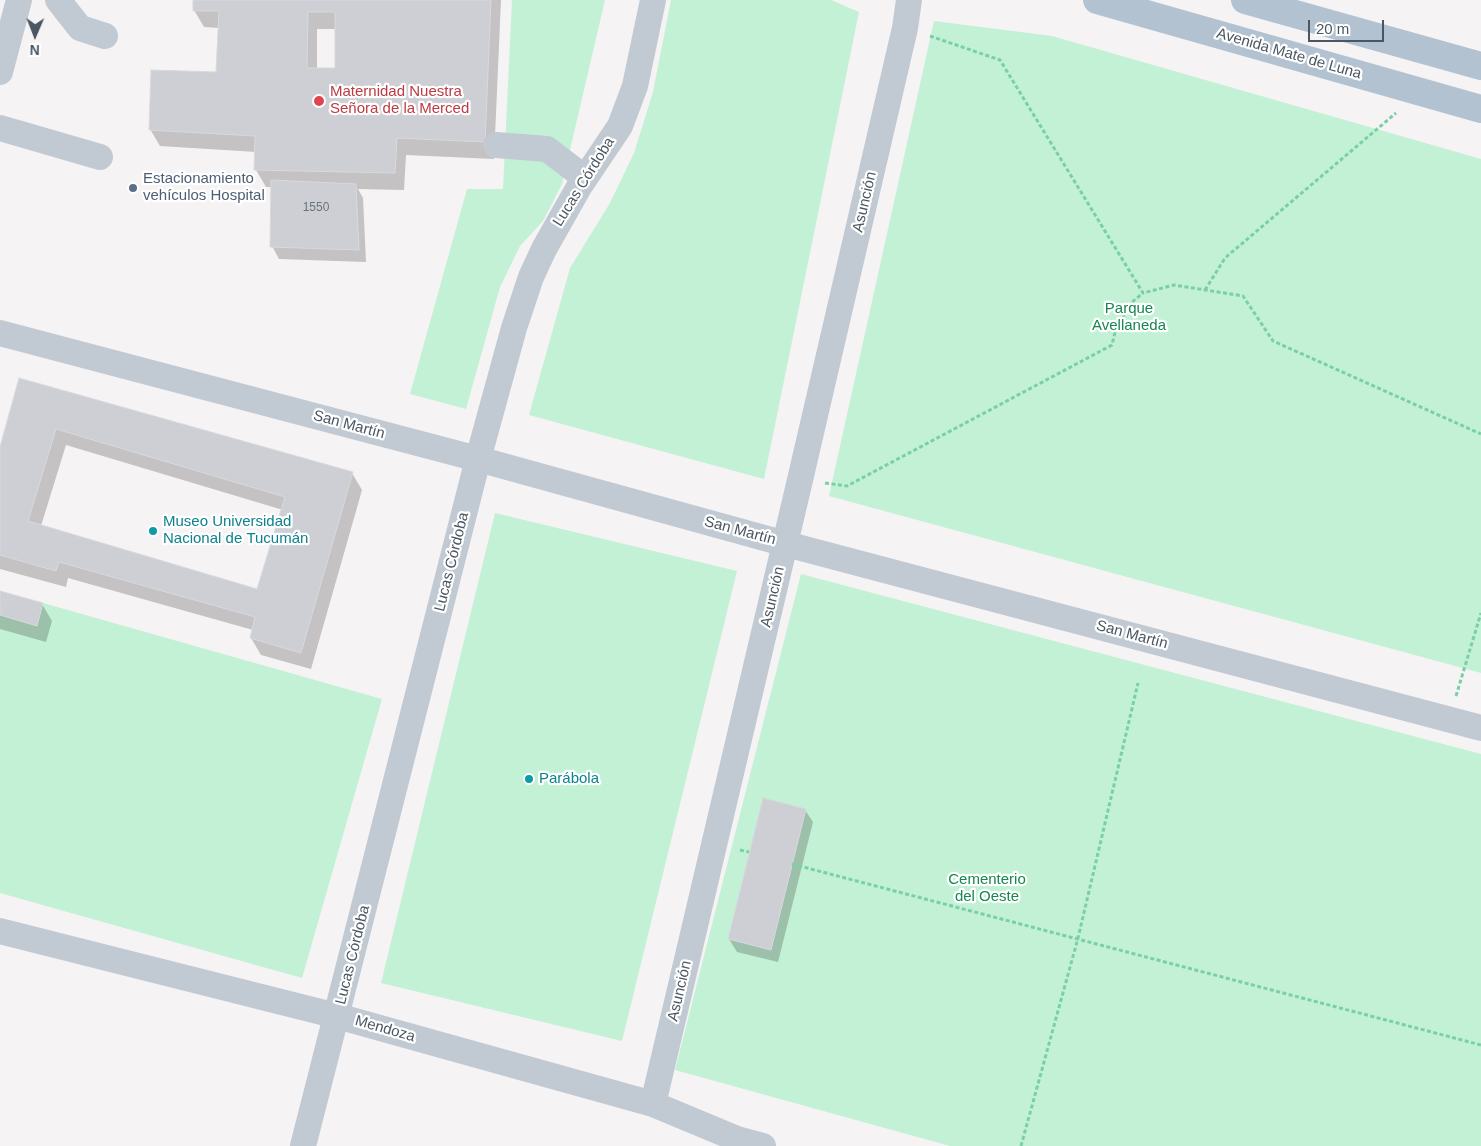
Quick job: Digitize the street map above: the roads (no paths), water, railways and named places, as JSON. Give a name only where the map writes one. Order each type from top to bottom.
[{"type":"main road","name":"Avenida Mate de Luna","points":[[1097,0],[1481,109]]},
{"type":"main road","points":[[1245,0],[1481,66]]},
{"type":"street","points":[[58,0],[80,28],[105,36]]},
{"type":"street","name":"Lucas Córdoba","points":[[303,1146],[478,459],[514,328],[531,277],[544,249],[585,178],[620,126],[635,86],[654,0]]},
{"type":"street","name":"Asunción","points":[[653,1104],[786,544],[905,28],[909,0]]},
{"type":"street","points":[[0,72],[11,13]]},
{"type":"street","points":[[0,128],[100,157]]},
{"type":"street","points":[[496,145],[547,149],[585,178]]},
{"type":"street","name":"San Martín","points":[[0,333],[1481,728]]},
{"type":"street","name":"Mendoza","points":[[0,931],[337,1016],[653,1104],[737,1138],[763,1146]]},
{"type":"place","name":"Maternidad Nuestra Señora de la Merced","points":[[319,101]]},
{"type":"place","name":"Estacionamiento vehículos Hospital","points":[[133,188]]},
{"type":"place","name":"Museo Universidad Nacional de Tucumán","points":[[153,531]]},
{"type":"place","name":"Parábola","points":[[529,779]]},
{"type":"park label","name":"Parque Avellaneda","points":[[1129,318]]},
{"type":"park label","name":"Cementerio del Oeste","points":[[987,888]]}]
